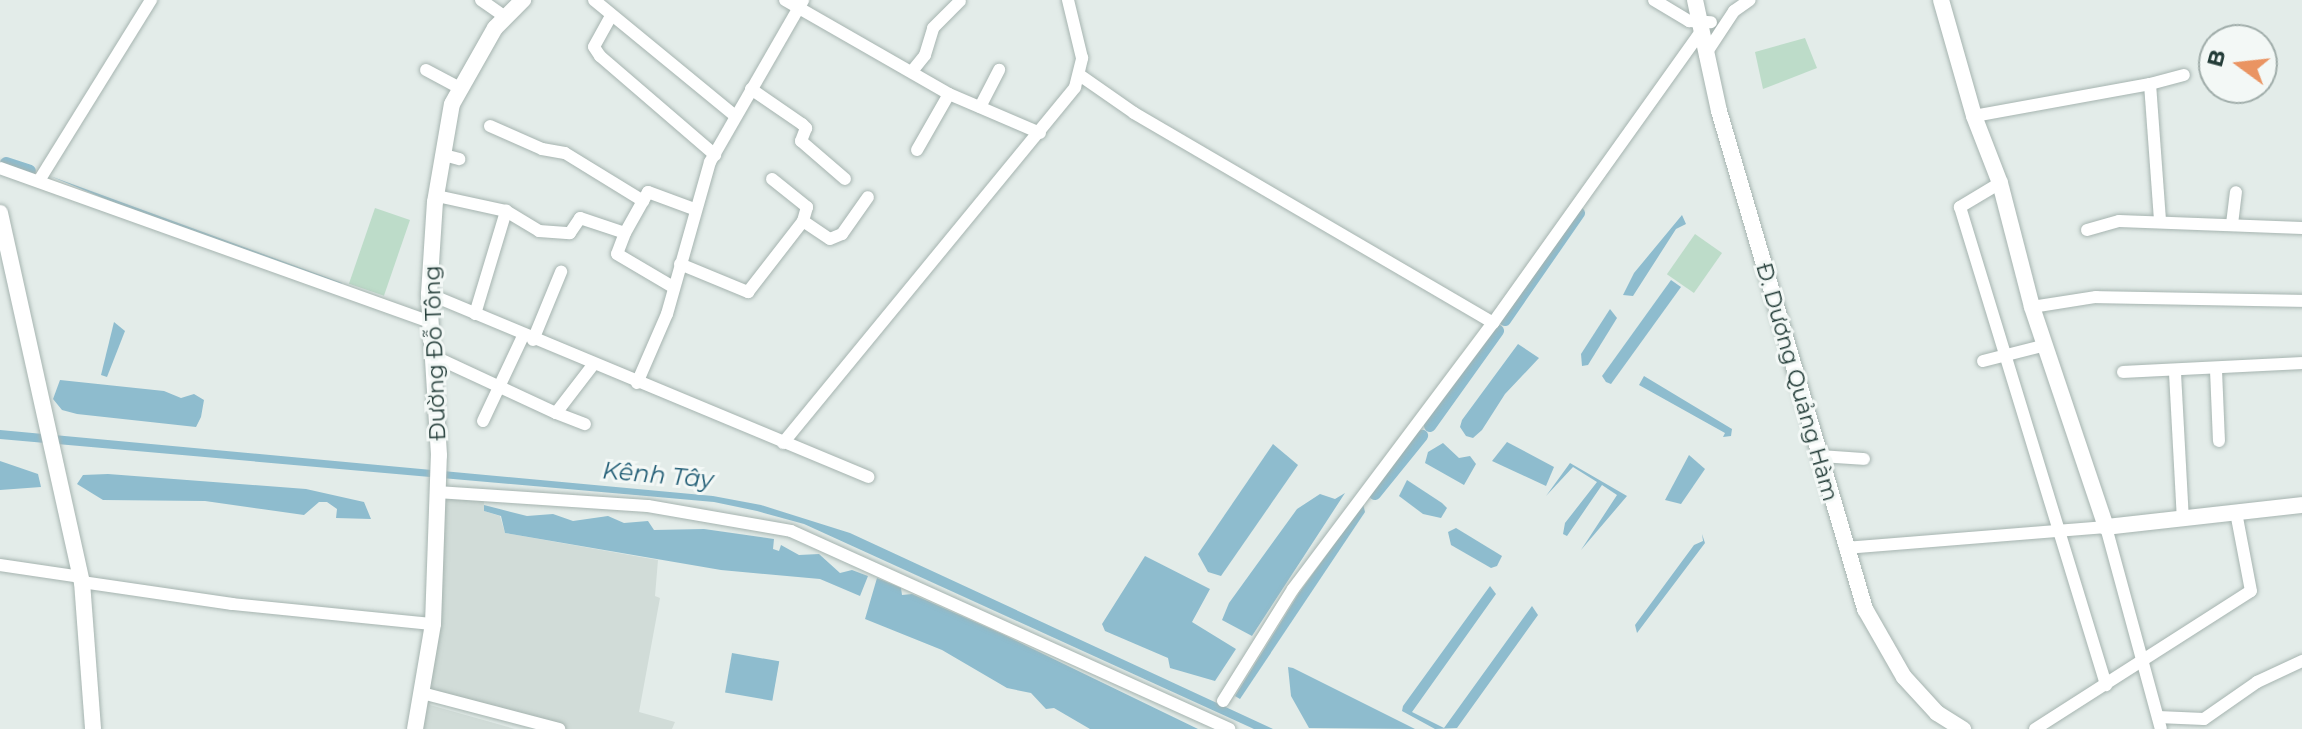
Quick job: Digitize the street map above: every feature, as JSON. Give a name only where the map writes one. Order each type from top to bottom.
[{"type":"main road","name":"Đường Đỗ Tông","points":[[415,729],[433,624],[439,455],[429,294],[437,196],[452,157],[460,88],[505,17],[523,0]]},
{"type":"main road","name":"Đ. Dương Quảng Hàm","points":[[1695,0],[1703,26],[1705,55],[1845,548],[1881,646],[1937,713],[1963,729]]},
{"type":"main road","points":[[1937,2],[1974,116],[2000,183],[2032,307],[2106,527],[2302,505]]},
{"type":"main road","points":[[1,219],[82,580],[92,720]]},
{"type":"street","points":[[40,179],[151,0]]},
{"type":"street","points":[[481,0],[505,17]]},
{"type":"street","points":[[594,0],[735,116]]},
{"type":"street","points":[[785,0],[800,4],[949,94],[1040,133]]},
{"type":"street","points":[[783,443],[1040,133],[1081,76],[1082,58],[1068,0]]},
{"type":"street","points":[[1223,701],[1293,589],[1493,323],[1703,26],[1654,0]]},
{"type":"street","points":[[1705,55],[1734,11],[1750,0]]},
{"type":"street","points":[[913,70],[925,55],[933,28],[960,1]]},
{"type":"street","points":[[637,383],[667,314],[694,209],[715,155],[800,4]]},
{"type":"street","points":[[611,16],[594,47],[600,56],[715,155]]},
{"type":"street","points":[[426,70],[460,88]]},
{"type":"street","points":[[980,107],[999,70]]},
{"type":"street","points":[[1974,116],[2184,75]]},
{"type":"street","points":[[1081,76],[1134,113],[1493,323]]},
{"type":"street","points":[[2150,84],[2160,221]]},
{"type":"street","points":[[751,89],[802,124],[806,128],[801,141],[845,179]]},
{"type":"street","points":[[917,150],[949,94]]},
{"type":"street","points":[[490,126],[542,149],[565,153],[643,201]]},
{"type":"street","points":[[0,168],[40,179],[429,322]]},
{"type":"street","points":[[680,264],[748,292],[803,221],[807,207],[772,179]]},
{"type":"street","points":[[2000,183],[1960,207],[1995,327],[2008,354],[2064,534],[2106,685]]},
{"type":"street","points":[[673,287],[617,254],[648,192],[694,209]]},
{"type":"street","points":[[2232,224],[2236,192]]},
{"type":"street","points":[[437,196],[506,211],[539,231],[570,233],[580,218],[625,233]]},
{"type":"street","points":[[803,221],[830,239],[842,234],[868,197]]},
{"type":"street","points":[[475,314],[506,211]]},
{"type":"street","points":[[2087,230],[2119,221],[2302,228]]},
{"type":"street","points":[[483,421],[561,272]]},
{"type":"street","points":[[429,294],[528,338],[868,477]]},
{"type":"street","points":[[2032,307],[2096,297],[2302,301]]},
{"type":"street","points":[[1983,361],[2046,345]]},
{"type":"street","points":[[431,355],[498,388],[585,424]]},
{"type":"street","points":[[2123,372],[2175,373],[2302,363]]},
{"type":"street","points":[[556,413],[593,365]]},
{"type":"street","points":[[2216,370],[2219,441]]},
{"type":"street","points":[[2175,373],[2183,519]]},
{"type":"street","points":[[1819,456],[1864,459]]},
{"type":"street","points":[[437,491],[648,506],[791,531],[1229,729]]},
{"type":"street","points":[[2035,729],[2251,591],[2236,512]]},
{"type":"street","points":[[1845,548],[2064,534],[2106,527],[2159,723],[2204,719],[2257,682],[2302,661]]},
{"type":"street","points":[[0,565],[232,604],[433,624]]},
{"type":"street","points":[[422,693],[559,729]]},
{"type":"shaded area","points":[[437,492],[484,493],[484,511],[500,516],[505,533],[658,560],[655,596],[660,598],[639,712],[675,722],[672,729],[546,729],[423,694],[430,705],[515,729],[415,729]]},
{"type":"green space","points":[[1805,38],[1817,68],[1763,89],[1755,52]]},
{"type":"green space","points":[[375,208],[410,220],[384,296],[349,284]]},
{"type":"green space","points":[[1695,234],[1722,253],[1694,293],[1667,274]]},
{"type":"water","points":[[50,176],[342,283],[115,203]]},
{"type":"water","points":[[1682,215],[1686,224],[1676,229],[1633,296],[1623,295],[1634,273]]},
{"type":"water","points":[[1671,280],[1681,287],[1611,384],[1606,382],[1602,376]]},
{"type":"water","points":[[1610,309],[1617,318],[1588,365],[1582,366],[1581,354]]},
{"type":"water","points":[[114,322],[125,331],[107,377],[101,375]]},
{"type":"water","points":[[1518,344],[1539,358],[1505,394],[1482,430],[1473,438],[1466,436],[1460,427],[1462,420]]},
{"type":"water","points":[[1644,376],[1732,429],[1731,436],[1723,437],[1725,433],[1639,385]]},
{"type":"water","points":[[60,380],[164,391],[181,398],[194,394],[204,400],[201,417],[196,427],[77,414],[62,410],[53,399]]},
{"type":"water","points":[[0,430],[713,496],[761,505],[850,533],[1273,729],[1254,729],[804,524],[757,511],[714,502],[0,439]]},
{"type":"water","points":[[1507,442],[1554,467],[1546,486],[1492,461]]},
{"type":"water","points":[[1443,443],[1459,458],[1470,456],[1476,464],[1464,485],[1425,463],[1428,452]]},
{"type":"water","points":[[1273,444],[1298,465],[1221,576],[1208,572],[1198,554]]},
{"type":"water","points":[[1689,455],[1705,469],[1681,504],[1665,500]]},
{"type":"water","points":[[0,461],[38,474],[41,487],[0,490]]},
{"type":"water","points":[[1570,463],[1627,496],[1581,550],[1617,495],[1602,485],[1567,536],[1563,534],[1565,523],[1597,482],[1573,467],[1546,496]]},
{"type":"water","points":[[108,474],[306,489],[364,502],[371,519],[336,518],[337,509],[327,502],[319,502],[304,515],[205,501],[103,500],[77,484],[83,475]]},
{"type":"water","points":[[1407,480],[1447,508],[1441,518],[1423,514],[1399,496]]},
{"type":"water","points":[[1345,493],[1252,636],[1222,620],[1229,603],[1297,509],[1320,494],[1335,499]]},
{"type":"water","points":[[1363,504],[1365,512],[1240,699],[1235,696],[1299,593]]},
{"type":"water","points":[[484,505],[527,516],[553,514],[573,521],[608,516],[624,523],[648,521],[654,530],[704,529],[774,539],[773,549],[779,551],[781,545],[799,555],[819,554],[840,573],[852,570],[868,576],[860,596],[820,579],[721,570],[505,533],[501,516],[484,511]]},
{"type":"water","points":[[1456,528],[1502,556],[1497,566],[1491,568],[1451,545],[1448,532]]},
{"type":"water","points":[[1702,534],[1705,543],[1637,633],[1635,625],[1694,545],[1703,541]]},
{"type":"water","points":[[1145,556],[1210,589],[1192,622],[1236,649],[1215,681],[1170,668],[1168,658],[1105,631],[1102,624]]},
{"type":"water","points":[[877,578],[901,588],[902,595],[912,594],[1002,634],[1198,729],[1090,729],[1054,708],[1046,709],[1031,693],[1007,688],[942,650],[865,619]]},
{"type":"water","points":[[1490,586],[1496,594],[1412,712],[1444,728],[1532,606],[1538,615],[1457,728],[1435,729],[1402,711],[1403,706]]},
{"type":"water","points":[[732,653],[779,661],[772,701],[725,692]]},
{"type":"water","points":[[1288,667],[1415,729],[1309,728],[1291,696]]},
{"type":"waterway","points":[[6,163],[30,171]]},
{"type":"waterway","points":[[1505,320],[1579,213]]},
{"type":"waterway","points":[[1430,426],[1498,331]]},
{"type":"waterway","points":[[1375,494],[1422,436]]},
{"type":"water label","name":"Kênh Tây","points":[[658,475]]}]
